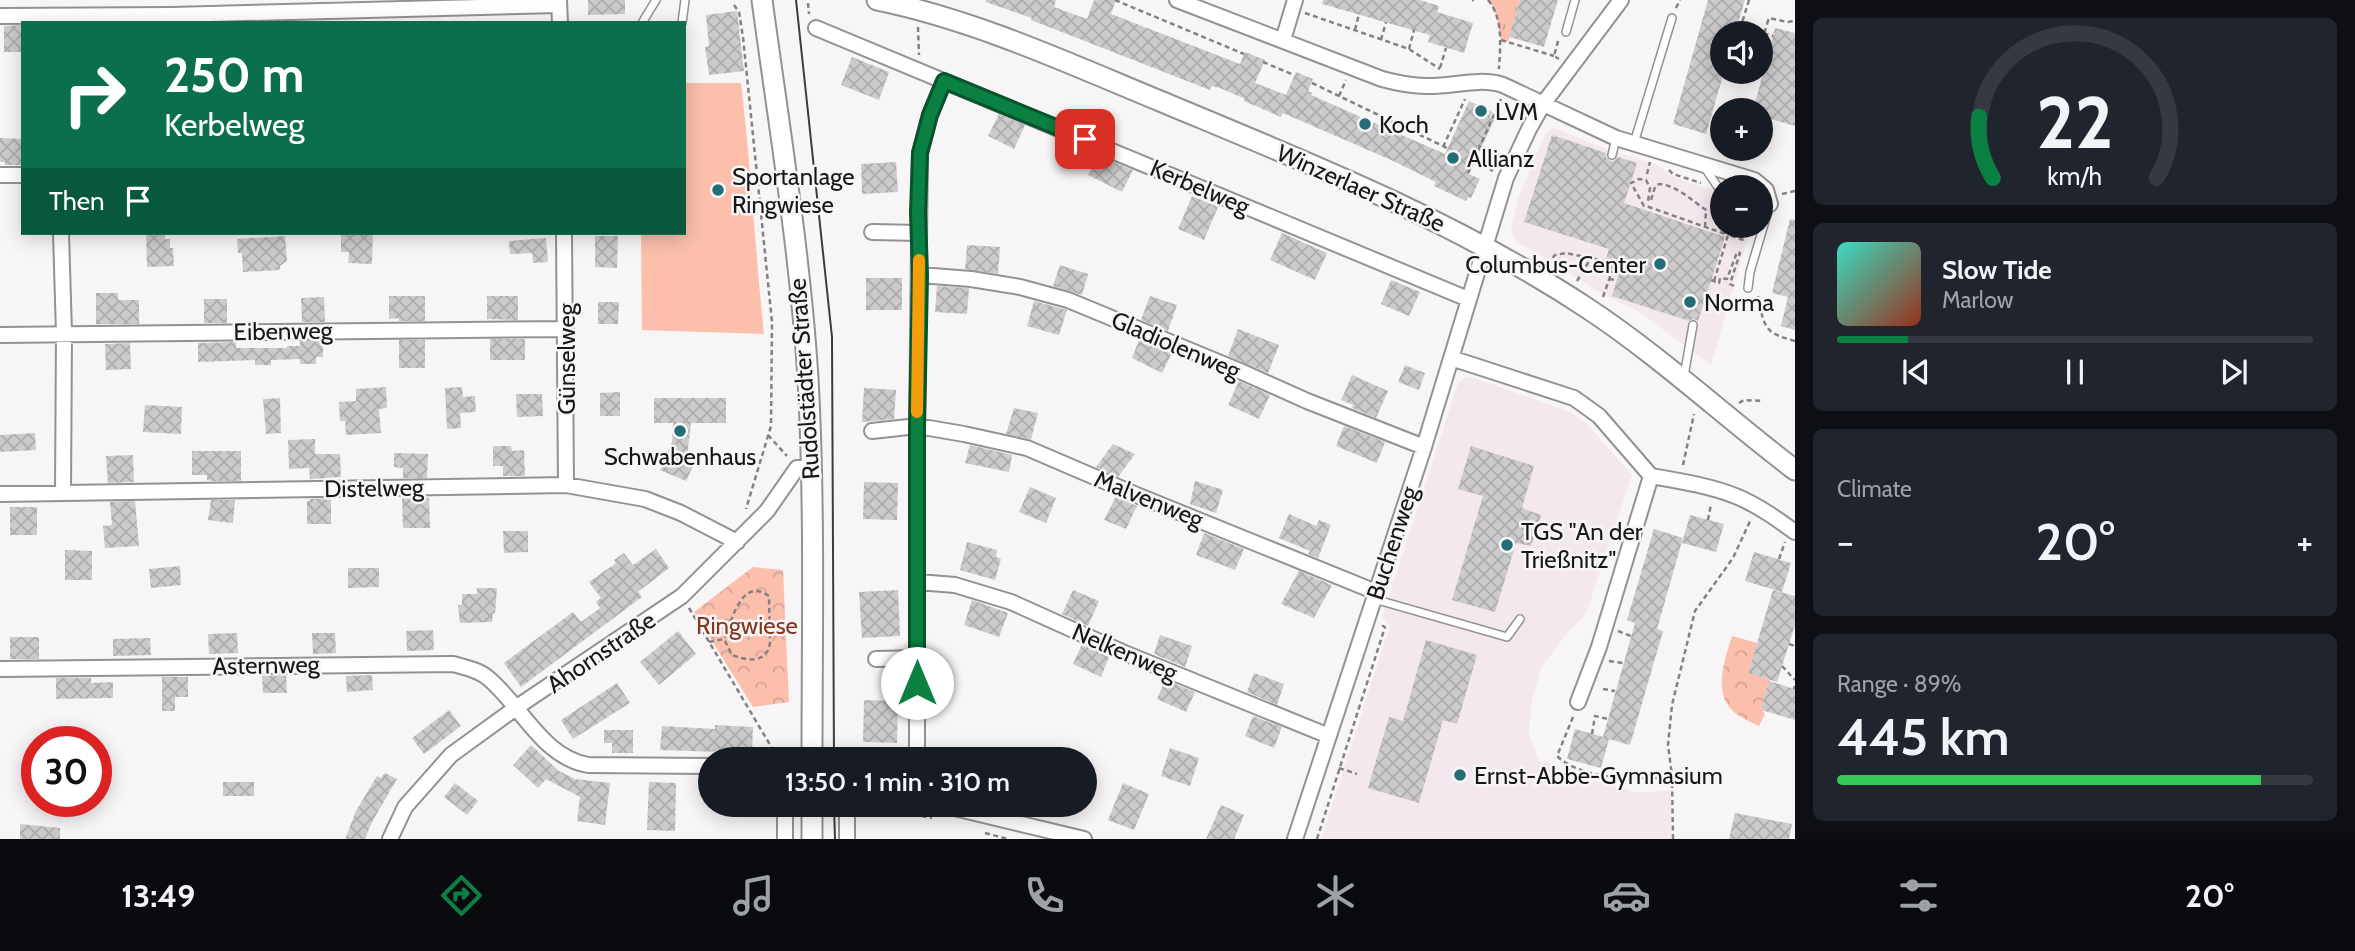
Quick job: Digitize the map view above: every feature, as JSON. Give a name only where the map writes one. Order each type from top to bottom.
[{"type":"main road","name":"Rudolstädter Straße","points":[[762,0],[794,237],[808,375],[804,468],[812,747]]},
{"type":"main road","name":"Winzerlaer Straße","points":[[877,0],[983,30],[1081,69],[1394,201],[1484,246],[1589,309],[1684,380],[1746,433],[1795,470]]},
{"type":"main road","points":[[811,839],[812,817]]},
{"type":"street","points":[[1177,0],[1382,79],[1412,86],[1493,82],[1616,138],[1754,180],[1775,202]]},
{"type":"street","name":"Buchenweg","points":[[1295,839],[1424,447],[1506,178],[1543,104],[1621,0]]},
{"type":"street","points":[[0,16],[172,15],[559,2],[560,21]]},
{"type":"street","points":[[1283,40],[1294,4]]},
{"type":"street","name":"Kerbelweg","points":[[816,27],[1468,299]]},
{"type":"street","points":[[917,747],[920,153],[930,115],[944,81]]},
{"type":"street","points":[[0,175],[21,175]]},
{"type":"street","points":[[872,232],[919,233]]},
{"type":"street","points":[[61,235],[64,334],[63,492]]},
{"type":"street","name":"Günselweg","points":[[564,235],[566,485]]},
{"type":"street","name":"Gladiolenweg","points":[[920,275],[971,279],[1020,287],[1069,300],[1307,401],[1424,447]]},
{"type":"street","name":"Eibenweg","points":[[0,335],[566,328]]},
{"type":"street","points":[[1451,358],[1574,398],[1599,416],[1651,476],[1735,496],[1756,506],[1795,532]]},
{"type":"street","name":"Malvenweg","points":[[872,431],[917,426],[1027,448],[1375,595]]},
{"type":"street","name":"Ahornstraße","points":[[390,839],[405,807],[451,755],[517,707],[682,596],[767,511],[804,468]]},
{"type":"street","points":[[1576,706],[1599,648],[1651,476]]},
{"type":"street","name":"Distelweg","points":[[0,494],[566,485],[645,499],[681,513],[737,542]]},
{"type":"street","name":"Nelkenweg","points":[[918,582],[955,585],[1011,602],[1122,652],[1329,736]]},
{"type":"street","points":[[876,659],[918,658]]},
{"type":"street","name":"Asternweg","points":[[0,669],[453,663],[486,676],[517,707],[535,731],[566,758],[579,764],[698,766]]},
{"type":"street","points":[[785,817],[785,839]]},
{"type":"street","points":[[847,817],[847,839]]},
{"type":"street","points":[[992,817],[1084,839]]},
{"type":"lane","points":[[643,21],[656,0]]},
{"type":"lane","points":[[682,21],[685,0]]},
{"type":"lane","points":[[1566,32],[1576,0]]},
{"type":"lane","points":[[1633,144],[1672,18]]},
{"type":"lane","points":[[1612,155],[1616,138]]},
{"type":"lane","points":[[1703,164],[1710,175]]},
{"type":"lane","points":[[1748,288],[1750,272],[1775,202]]},
{"type":"lane","points":[[1684,380],[1693,326]]},
{"type":"lane","points":[[1375,595],[1507,637],[1520,619]]},
{"type":"path","points":[[1115,0],[1244,54]]},
{"type":"path","points":[[1488,0],[1498,22],[1499,73]]},
{"type":"path","points":[[1743,21],[1749,0]]},
{"type":"path","points":[[1294,4],[1409,49],[1440,68]]},
{"type":"path","points":[[734,5],[739,12],[743,37],[772,322],[771,426],[737,542]]},
{"type":"path","points":[[1355,30],[1359,14]]},
{"type":"path","points":[[1768,21],[1769,18],[1795,22]]},
{"type":"path","points":[[1381,40],[1386,22]]},
{"type":"path","points":[[918,24],[918,47],[925,73]]},
{"type":"path","points":[[1409,49],[1414,30]]},
{"type":"path","points":[[1554,56],[1559,35],[1566,32]]},
{"type":"path","points":[[1500,40],[1560,60]]},
{"type":"path","points":[[1441,85],[1440,68],[1446,48]]},
{"type":"path","points":[[1264,62],[1294,75]]},
{"type":"path","points":[[1339,96],[1348,75]]},
{"type":"path","points":[[1312,83],[1445,148],[1467,96]]},
{"type":"path","points":[[1468,173],[1501,99]]},
{"type":"path","points":[[1647,174],[1651,159]]},
{"type":"path","points":[[1475,161],[1493,171]]},
{"type":"path","points":[[1706,227],[1706,210],[1690,198],[1667,185],[1659,184],[1648,201],[1650,188],[1646,180],[1639,179],[1630,183],[1644,205],[1710,228]]},
{"type":"path","points":[[1775,202],[1782,194],[1795,191]]},
{"type":"path","points":[[1719,283],[1720,278],[1727,279],[1737,252],[1740,253],[1732,285],[1719,283],[1713,281],[1727,238]]},
{"type":"path","points":[[1738,238],[1748,241]]},
{"type":"path","points":[[1546,265],[1555,255],[1566,253],[1605,261]]},
{"type":"path","points":[[1575,284],[1591,258]]},
{"type":"path","points":[[1602,300],[1612,271]]},
{"type":"path","points":[[1609,279],[1616,280]]},
{"type":"path","points":[[1758,288],[1758,298],[1769,331],[1795,341]]},
{"type":"path","points":[[1738,403],[1745,400],[1763,401]]},
{"type":"path","points":[[1679,481],[1695,410]]},
{"type":"path","points":[[768,435],[804,468]]},
{"type":"path","points":[[1708,520],[1712,501]]},
{"type":"path","points":[[1673,839],[1672,776],[1668,745],[1672,705],[1695,611],[1733,558],[1756,506]]},
{"type":"path","points":[[1779,559],[1784,544]]},
{"type":"path","points":[[758,591],[769,596],[770,643],[769,651],[764,656],[750,660],[732,655],[724,639],[737,604],[743,598],[758,591]]},
{"type":"path","points":[[682,596],[771,747]]},
{"type":"path","points":[[1317,839],[1385,627],[1378,623]]},
{"type":"path","points":[[1615,630],[1631,635]]},
{"type":"path","points":[[709,642],[724,639]]},
{"type":"path","points":[[1789,644],[1795,646]]},
{"type":"path","points":[[1609,660],[1623,663]]},
{"type":"path","points":[[1782,666],[1795,680]]},
{"type":"path","points":[[1603,689],[1615,691]]},
{"type":"path","points":[[1576,706],[1557,756],[1566,765],[1636,780],[1672,776]]},
{"type":"path","points":[[1592,734],[1595,716],[1608,719]]},
{"type":"path","points":[[1339,768],[1357,774]]},
{"type":"shaded area","points":[[1553,128],[1658,165],[1676,178],[1704,188],[1710,187],[1710,238],[1748,238],[1711,365],[1639,312],[1606,296],[1516,241],[1511,229],[1517,202],[1547,132]]},
{"type":"shaded area","name":"TGS \"An der Trießnitz\"","points":[[1466,377],[1570,412],[1586,423],[1632,475],[1586,614],[1567,633],[1541,668],[1532,700],[1529,734],[1539,761],[1548,762],[1561,770],[1638,793],[1671,790],[1671,839],[1321,839],[1390,626],[1382,618],[1458,383]]},
{"type":"green space","points":[[1488,0],[1520,0],[1508,42],[1501,40],[1495,14]]},
{"type":"green space","name":"Sportanlage Ringwiese","points":[[686,83],[741,83],[764,334],[642,330],[641,235],[686,235]]},
{"type":"green space","name":"Ringwiese","points":[[753,567],[783,570],[789,702],[753,707],[694,612]]},
{"type":"green space","points":[[1732,636],[1757,643],[1748,673],[1770,680],[1761,709],[1765,714],[1759,726],[1734,712],[1723,696],[1722,676]]},
{"type":"building","points":[[588,0],[625,0],[625,14],[588,15]]},
{"type":"building","points":[[986,0],[1056,0],[1054,7],[1087,19],[1094,0],[1116,0],[1111,14],[1240,64],[1245,52],[1265,60],[1255,83],[1286,95],[1296,72],[1313,79],[1308,91],[1311,95],[1445,154],[1469,101],[1493,112],[1490,118],[1494,120],[1469,174],[1480,179],[1471,198],[1468,197],[1466,201],[1434,186],[1436,182],[1391,160],[1283,113],[1281,117],[1220,88],[1212,86],[1210,90]]},
{"type":"building","points":[[1323,0],[1420,0],[1439,6],[1437,12],[1473,23],[1464,53],[1428,42],[1430,35],[1322,4]]},
{"type":"building","points":[[1520,0],[1558,0],[1544,47],[1509,37]]},
{"type":"building","points":[[1708,0],[1745,0],[1739,21],[1710,21],[1710,84],[1721,84],[1716,98],[1710,98],[1710,120],[1706,134],[1673,124]]},
{"type":"building","points":[[737,11],[744,71],[709,75],[705,47],[709,46],[706,15]]},
{"type":"building","points":[[21,25],[21,52],[4,52],[4,26]]},
{"type":"building","points":[[1775,28],[1795,33],[1795,126],[1773,120],[1773,98],[1756,98],[1760,84],[1773,84]]},
{"type":"building","points":[[852,57],[889,72],[879,100],[841,85]]},
{"type":"building","points":[[999,114],[1025,125],[1014,149],[988,136]]},
{"type":"building","points":[[1552,135],[1606,153],[1610,161],[1618,157],[1637,163],[1624,203],[1710,232],[1710,238],[1725,238],[1698,321],[1689,321],[1612,296],[1619,273],[1603,268],[1609,249],[1524,222]]},
{"type":"building","points":[[0,138],[21,139],[21,165],[5,165],[5,162],[0,162]]},
{"type":"building","points":[[1098,156],[1133,170],[1122,192],[1088,175]]},
{"type":"building","points":[[896,162],[898,192],[862,194],[861,164]]},
{"type":"building","points":[[1192,196],[1218,207],[1204,240],[1178,229]]},
{"type":"building","points":[[1790,219],[1795,220],[1795,330],[1781,326],[1788,297],[1772,293]]},
{"type":"building","points":[[1282,233],[1327,253],[1315,280],[1270,260]]},
{"type":"building","points":[[146,235],[165,235],[165,239],[170,239],[170,248],[173,248],[174,266],[147,267]]},
{"type":"building","points":[[341,235],[373,235],[372,264],[348,263],[349,252],[341,252]]},
{"type":"building","points":[[285,236],[287,261],[280,266],[280,270],[243,272],[242,253],[238,253],[237,239]]},
{"type":"building","points":[[595,236],[618,236],[617,268],[595,267]]},
{"type":"building","points":[[546,238],[548,262],[533,263],[532,253],[510,254],[509,241]]},
{"type":"building","points":[[967,245],[1000,247],[998,274],[965,269]]},
{"type":"building","points":[[1060,265],[1088,274],[1082,295],[1053,286]]},
{"type":"building","points":[[866,278],[902,278],[902,310],[866,310]]},
{"type":"building","points":[[1391,280],[1420,292],[1409,316],[1381,304]]},
{"type":"building","points":[[937,286],[969,288],[967,314],[935,312]]},
{"type":"building","points":[[96,293],[118,293],[118,300],[139,300],[139,324],[96,324]]},
{"type":"building","points":[[389,296],[425,296],[425,321],[389,319]]},
{"type":"building","points":[[487,296],[518,296],[518,320],[487,319]]},
{"type":"building","points":[[1150,296],[1177,305],[1168,331],[1141,320]]},
{"type":"building","points":[[324,297],[325,322],[302,322],[301,298]]},
{"type":"building","points":[[204,299],[227,299],[227,323],[204,323]]},
{"type":"building","points":[[1034,301],[1067,310],[1059,335],[1027,326]]},
{"type":"building","points":[[598,302],[619,302],[618,324],[598,324]]},
{"type":"building","points":[[1238,329],[1279,345],[1268,373],[1228,356]]},
{"type":"building","points":[[490,339],[525,339],[525,360],[490,360]]},
{"type":"building","points":[[399,340],[425,340],[425,368],[399,368]]},
{"type":"building","points":[[1139,340],[1172,353],[1162,373],[1132,358]]},
{"type":"building","points":[[300,341],[323,341],[323,357],[316,357],[316,364],[300,364],[300,359],[271,360],[271,365],[255,365],[255,360],[198,362],[198,343],[236,342],[236,348],[287,348],[300,346]]},
{"type":"building","points":[[130,343],[131,369],[106,370],[105,344]]},
{"type":"building","points":[[1405,365],[1425,373],[1419,390],[1398,382]]},
{"type":"building","points":[[1352,375],[1388,391],[1376,418],[1341,400]]},
{"type":"building","points":[[1239,381],[1270,395],[1259,419],[1228,405]]},
{"type":"building","points":[[386,387],[387,408],[379,409],[381,433],[346,435],[345,421],[340,421],[339,402],[356,401],[356,389]]},
{"type":"building","points":[[462,387],[463,397],[475,396],[476,412],[460,413],[461,428],[447,429],[445,388]]},
{"type":"building","points":[[864,388],[896,390],[894,419],[862,422]]},
{"type":"building","points":[[620,392],[620,416],[600,416],[600,393]]},
{"type":"building","points":[[516,394],[542,394],[543,416],[517,417]]},
{"type":"building","points":[[280,398],[281,433],[266,434],[263,399]]},
{"type":"building","name":"Schwabenhaus","points":[[654,398],[726,398],[726,423],[691,423],[687,456],[696,460],[686,481],[660,470],[672,442],[673,423],[654,423]]},
{"type":"building","points":[[145,405],[182,407],[181,434],[143,432]]},
{"type":"building","points":[[1014,408],[1038,413],[1031,439],[1006,434]]},
{"type":"building","points":[[1344,426],[1385,442],[1377,463],[1336,446]]},
{"type":"building","points":[[35,433],[36,450],[0,452],[0,435]]},
{"type":"building","points":[[315,439],[315,454],[340,454],[341,477],[310,479],[309,468],[289,469],[288,440]]},
{"type":"building","points":[[1113,444],[1135,454],[1118,477],[1096,467]]},
{"type":"building","points":[[970,445],[1012,455],[1009,472],[965,463]]},
{"type":"building","points":[[493,446],[511,446],[512,451],[524,450],[525,476],[503,476],[503,466],[493,466]]},
{"type":"building","points":[[1471,446],[1534,466],[1522,508],[1541,515],[1531,546],[1516,543],[1495,612],[1452,600],[1483,496],[1458,489]]},
{"type":"building","points":[[192,451],[241,451],[241,481],[213,481],[207,480],[207,475],[192,475]]},
{"type":"building","points":[[394,453],[428,454],[427,478],[403,478],[403,468],[394,467]]},
{"type":"building","points":[[133,455],[134,482],[108,483],[106,456]]},
{"type":"building","points":[[1195,481],[1223,490],[1216,513],[1190,504]]},
{"type":"building","points":[[864,482],[898,483],[897,520],[863,519]]},
{"type":"building","points":[[1030,487],[1056,498],[1046,523],[1019,512]]},
{"type":"building","points":[[1116,496],[1137,506],[1126,529],[1104,520]]},
{"type":"building","points":[[402,497],[429,498],[430,528],[403,528]]},
{"type":"building","points":[[331,498],[331,524],[307,524],[307,501]]},
{"type":"building","points":[[211,500],[235,500],[233,523],[208,520]]},
{"type":"building","points":[[135,501],[139,546],[105,548],[103,526],[112,525],[110,502]]},
{"type":"building","points":[[10,507],[37,507],[37,535],[10,535]]},
{"type":"building","points":[[1289,514],[1316,526],[1319,520],[1331,525],[1318,558],[1308,554],[1310,551],[1279,538]]},
{"type":"building","points":[[1690,515],[1724,524],[1716,552],[1682,543]]},
{"type":"building","points":[[1654,529],[1683,538],[1657,629],[1663,631],[1630,745],[1609,739],[1601,768],[1567,759],[1575,729],[1603,737],[1635,623],[1627,620]]},
{"type":"building","points":[[503,531],[528,531],[528,552],[504,553]]},
{"type":"building","points":[[1204,533],[1244,549],[1235,570],[1196,555]]},
{"type":"building","points":[[967,542],[997,550],[996,557],[1001,559],[995,580],[960,570]]},
{"type":"building","points":[[656,549],[669,568],[638,592],[642,597],[521,687],[504,663],[573,612],[581,622],[600,608],[596,602],[601,598],[589,582],[616,563],[614,560],[624,553],[633,565]]},
{"type":"building","points":[[65,550],[92,551],[92,580],[65,580]]},
{"type":"building","points":[[1754,552],[1791,563],[1782,592],[1745,581]]},
{"type":"building","points":[[180,566],[181,585],[151,588],[149,569]]},
{"type":"building","points":[[348,568],[379,568],[379,587],[348,588]]},
{"type":"building","points":[[1299,571],[1332,585],[1314,618],[1281,604]]},
{"type":"building","points":[[477,588],[497,588],[492,622],[460,623],[458,605],[462,605],[462,594],[477,594]]},
{"type":"building","points":[[898,590],[900,636],[862,638],[859,592]]},
{"type":"building","points":[[1073,590],[1099,601],[1088,626],[1062,614]]},
{"type":"building","points":[[1773,590],[1795,596],[1795,625],[1777,682],[1748,673]]},
{"type":"building","points":[[972,600],[1008,613],[999,637],[964,625]]},
{"type":"building","points":[[433,630],[434,650],[407,651],[406,631]]},
{"type":"building","points":[[678,631],[696,654],[659,685],[640,662]]},
{"type":"building","points":[[237,633],[238,653],[209,654],[208,634]]},
{"type":"building","points":[[312,633],[335,633],[336,653],[313,654]]},
{"type":"building","points":[[1160,635],[1192,646],[1185,667],[1154,654]]},
{"type":"building","points":[[10,637],[39,637],[39,659],[10,659]]},
{"type":"building","points":[[150,638],[151,655],[113,656],[113,639]]},
{"type":"building","points":[[1426,640],[1477,655],[1457,724],[1443,720],[1419,803],[1368,788],[1389,717],[1403,721]]},
{"type":"building","points":[[1082,644],[1109,657],[1101,677],[1073,664]]},
{"type":"building","points":[[1254,673],[1284,684],[1277,705],[1247,692]]},
{"type":"building","points":[[286,675],[287,693],[263,693],[262,676]]},
{"type":"building","points":[[372,675],[373,690],[347,692],[346,676]]},
{"type":"building","points":[[162,677],[188,677],[188,697],[175,697],[175,711],[162,711]]},
{"type":"building","points":[[56,678],[91,678],[91,683],[113,682],[113,698],[56,699]]},
{"type":"building","points":[[1165,680],[1195,692],[1186,712],[1157,699]]},
{"type":"building","points":[[1769,681],[1795,689],[1795,720],[1761,710]]},
{"type":"building","points":[[617,683],[630,703],[573,739],[561,720]]},
{"type":"building","points":[[864,700],[898,701],[897,743],[863,742]]},
{"type":"building","points":[[449,710],[461,726],[424,754],[412,738]]},
{"type":"building","points":[[1253,716],[1282,727],[1274,748],[1245,736]]},
{"type":"building","points":[[715,725],[753,727],[752,747],[698,747],[698,751],[660,750],[662,726],[715,729]]},
{"type":"building","points":[[604,730],[633,730],[633,753],[612,753],[612,743],[604,743]]},
{"type":"building","points":[[531,745],[559,771],[575,779],[610,783],[605,825],[577,821],[580,797],[546,779],[538,788],[513,765]]},
{"type":"building","points":[[1170,748],[1199,758],[1190,786],[1161,776]]},
{"type":"building","points":[[385,773],[397,779],[365,839],[345,839],[356,811],[377,776],[381,778]]},
{"type":"building","points":[[223,782],[254,782],[254,796],[223,796]]},
{"type":"building","points":[[649,782],[676,783],[675,831],[647,830]]},
{"type":"building","points":[[455,783],[478,801],[467,815],[444,797]]},
{"type":"building","points":[[1123,783],[1149,794],[1134,830],[1108,820]]},
{"type":"building","points":[[1221,805],[1244,815],[1234,839],[1206,839]]},
{"type":"building","points":[[1735,813],[1792,824],[1789,839],[1729,839]]},
{"type":"building","points":[[20,824],[60,828],[60,839],[20,839]]},
{"type":"tram line","points":[[796,0],[832,337],[834,747]]},
{"type":"tram line","points":[[834,817],[835,839]]},
{"type":"slow traffic","points":[[917,412],[919,260]]},
{"type":"place","name":"LVM","points":[[1481,111]]},
{"type":"place","name":"Koch","points":[[1365,124]]},
{"type":"place","name":"Allianz","points":[[1453,158]]},
{"type":"place","name":"Sportanlage Ringwiese","points":[[718,190]]},
{"type":"place","name":"Columbus-Center","points":[[1660,264]]},
{"type":"place","name":"Norma","points":[[1690,302]]},
{"type":"place","name":"Schwabenhaus","points":[[680,431]]},
{"type":"place","name":"TGS \"An der Trießnitz\"","points":[[1507,545]]},
{"type":"place","name":"Ernst-Abbe-Gymnasium","points":[[1460,775]]},
{"type":"route","points":[[917,683],[920,275],[918,213],[920,153],[930,115],[944,81],[1085,139]]}]
